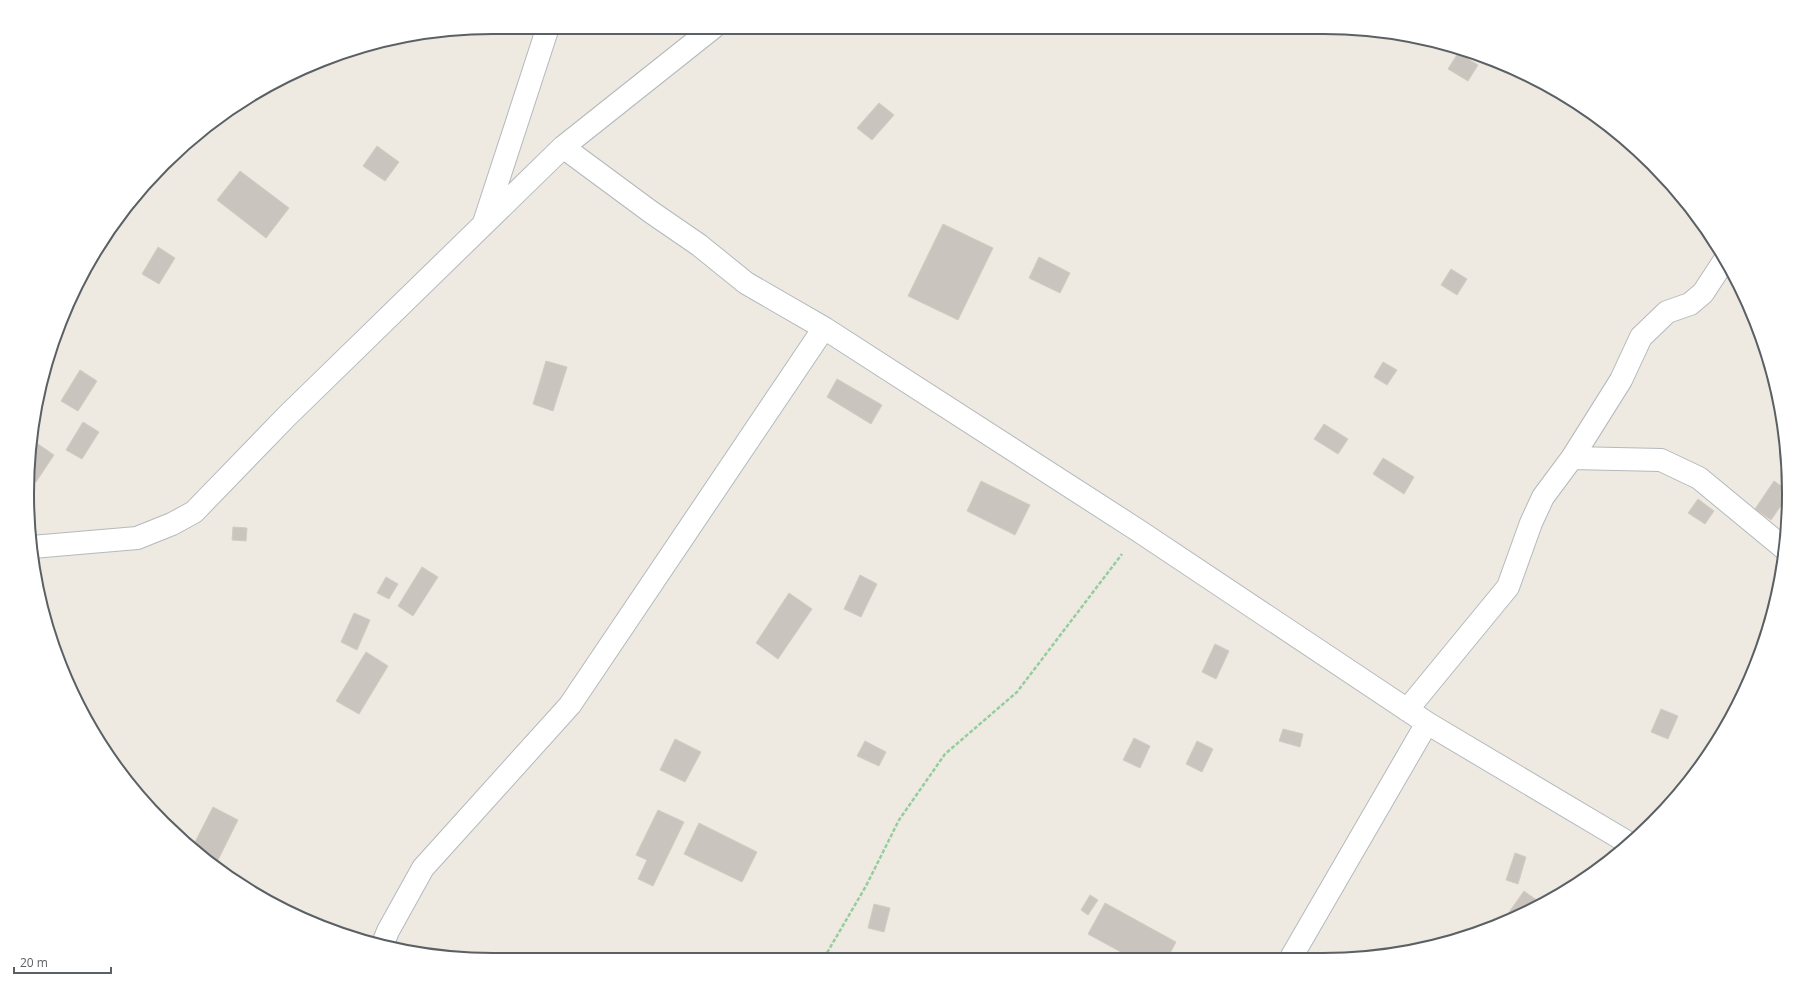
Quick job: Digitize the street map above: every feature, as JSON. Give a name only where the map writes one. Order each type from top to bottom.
[{"type":"street","points":[[483,226],[546,34]]},
{"type":"street","points":[[37,547],[137,538],[172,524],[194,512],[287,416],[563,147],[705,34]]},
{"type":"street","points":[[563,147],[698,245],[746,283],[824,328],[1139,531],[1427,723],[1624,840]]},
{"type":"street","points":[[1407,710],[1508,587],[1531,523],[1543,497],[1572,458],[1621,380],[1641,337],[1667,312],[1690,304],[1703,293],[1721,266]]},
{"type":"street","points":[[385,939],[423,868],[570,705],[824,328]]},
{"type":"street","points":[[1572,458],[1661,460],[1700,478],[1779,544]]},
{"type":"street","points":[[1294,953],[1427,723]]},
{"type":"path","points":[[827,953],[866,886],[899,820],[945,754],[1017,692],[1139,531]]},
{"type":"building","points":[[1457,54],[1463,56],[1478,65],[1468,81],[1448,69]]},
{"type":"building","points":[[879,103],[894,115],[872,140],[857,128]]},
{"type":"building","points":[[377,146],[399,162],[385,181],[363,166]]},
{"type":"building","points":[[240,171],[289,208],[266,238],[217,200]]},
{"type":"building","points":[[943,224],[993,248],[958,320],[908,296]]},
{"type":"building","points":[[158,247],[175,258],[159,284],[142,274]]},
{"type":"building","points":[[1039,257],[1070,273],[1060,293],[1029,278]]},
{"type":"building","points":[[1451,269],[1467,279],[1457,295],[1441,285]]},
{"type":"building","points":[[546,361],[567,367],[553,411],[533,404]]},
{"type":"building","points":[[1383,362],[1397,370],[1387,385],[1374,377]]},
{"type":"building","points":[[80,370],[97,381],[78,411],[61,401]]},
{"type":"building","points":[[837,379],[882,405],[871,424],[827,397]]},
{"type":"building","points":[[83,422],[99,432],[82,459],[66,450]]},
{"type":"building","points":[[1324,424],[1348,439],[1338,454],[1314,439]]},
{"type":"building","points":[[37,443],[54,455],[36,482],[34,481]]},
{"type":"building","points":[[1383,458],[1414,477],[1404,494],[1373,474]]},
{"type":"building","points":[[981,481],[1030,505],[1015,535],[967,511]]},
{"type":"building","points":[[1774,481],[1782,486],[1782,505],[1771,520],[1755,509]]},
{"type":"building","points":[[1698,499],[1714,511],[1705,524],[1688,513]]},
{"type":"building","points":[[233,527],[247,528],[246,541],[232,540]]},
{"type":"building","points":[[422,567],[438,577],[413,616],[398,606]]},
{"type":"building","points":[[860,575],[877,584],[861,617],[844,609]]},
{"type":"building","points":[[386,577],[398,584],[389,599],[377,593]]},
{"type":"building","points":[[789,593],[812,609],[778,659],[756,643]]},
{"type":"building","points":[[354,613],[370,620],[357,650],[341,642]]},
{"type":"building","points":[[1215,644],[1229,651],[1216,679],[1202,672]]},
{"type":"building","points":[[366,652],[388,666],[359,714],[336,701]]},
{"type":"building","points":[[1661,709],[1678,716],[1668,739],[1651,732]]},
{"type":"building","points":[[1283,729],[1303,734],[1300,747],[1279,741]]},
{"type":"building","points":[[1134,738],[1150,746],[1140,768],[1123,760]]},
{"type":"building","points":[[675,739],[701,752],[685,782],[660,770]]},
{"type":"building","points":[[865,741],[886,752],[879,766],[857,756]]},
{"type":"building","points":[[1197,741],[1213,749],[1202,772],[1186,764]]},
{"type":"building","points":[[213,807],[238,820],[218,861],[195,842]]},
{"type":"building","points":[[658,810],[684,822],[653,886],[638,879],[647,860],[636,855]]},
{"type":"building","points":[[699,823],[757,852],[742,882],[684,854]]},
{"type":"building","points":[[1515,853],[1526,857],[1518,884],[1506,880]]},
{"type":"building","points":[[1524,891],[1537,900],[1526,906],[1508,914]]},
{"type":"building","points":[[1090,895],[1098,900],[1088,915],[1081,910]]},
{"type":"building","points":[[1105,903],[1176,942],[1170,953],[1123,953],[1088,934]]},
{"type":"building","points":[[874,904],[890,908],[884,932],[868,928]]}]
